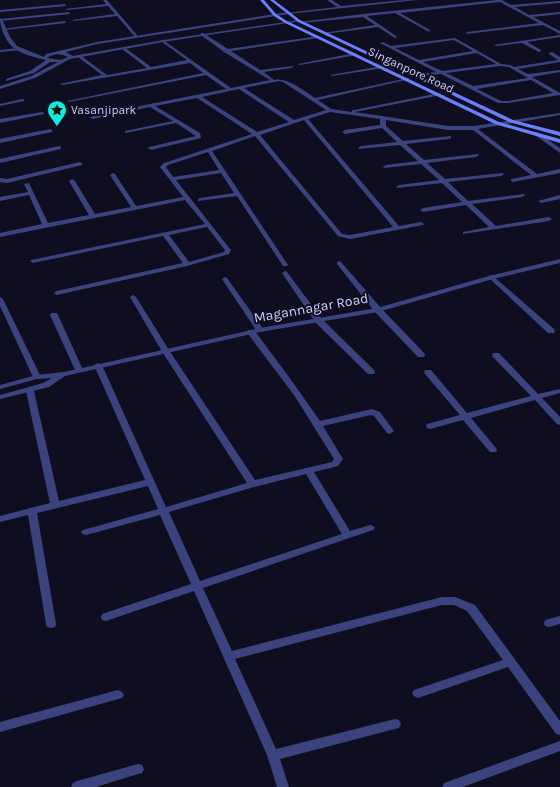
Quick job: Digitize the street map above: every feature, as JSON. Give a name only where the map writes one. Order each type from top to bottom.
[{"type":"main road","name":"Singanpore Road","points":[[262,0],[275,15],[286,22],[408,79],[497,123],[560,141]]},
{"type":"main road","name":"Singanpore Road","points":[[272,0],[300,21],[511,121],[560,134]]},
{"type":"street","points":[[105,0],[136,36]]},
{"type":"street","points":[[329,0],[340,7]]},
{"type":"street","points":[[370,0],[376,4]]},
{"type":"street","points":[[0,83],[28,73],[48,58],[59,53],[91,44],[288,13],[415,0]]},
{"type":"street","points":[[0,88],[30,79],[70,58],[163,40],[286,22],[396,12],[500,0],[560,34]]},
{"type":"street","points":[[540,0],[545,3]]},
{"type":"street","points":[[511,6],[560,2]]},
{"type":"street","points":[[0,11],[65,5]]},
{"type":"street","points":[[64,60],[48,58],[26,52],[14,46],[3,31],[0,20],[109,5]]},
{"type":"street","points":[[396,12],[429,31]]},
{"type":"street","points":[[528,16],[560,13]]},
{"type":"street","points":[[74,20],[118,15]]},
{"type":"street","points":[[363,15],[395,37]]},
{"type":"street","points":[[3,31],[65,22]]},
{"type":"street","points":[[467,33],[545,25],[560,25]]},
{"type":"street","points":[[325,33],[379,26]]},
{"type":"street","points":[[202,34],[272,80]]},
{"type":"street","points":[[496,45],[560,34]]},
{"type":"street","points":[[226,51],[318,37]]},
{"type":"street","points":[[390,47],[453,39],[500,65]]},
{"type":"street","points":[[163,40],[229,89]]},
{"type":"street","points":[[522,41],[539,50]]},
{"type":"street","points":[[382,43],[496,101],[504,102],[557,93]]},
{"type":"street","points":[[124,48],[150,68]]},
{"type":"street","points":[[0,51],[19,49]]},
{"type":"street","points":[[418,61],[477,52]]},
{"type":"street","points":[[59,53],[70,54],[70,58]]},
{"type":"street","points":[[550,53],[560,60]]},
{"type":"street","points":[[300,64],[354,54]]},
{"type":"street","points":[[80,56],[106,76]]},
{"type":"street","points":[[62,84],[191,60]]},
{"type":"street","points":[[514,68],[560,60]]},
{"type":"street","points":[[416,76],[509,65],[557,93]]},
{"type":"street","points":[[258,72],[291,67]]},
{"type":"street","points":[[332,75],[382,67]]},
{"type":"street","points":[[472,88],[560,71]]},
{"type":"street","points":[[69,101],[208,73]]},
{"type":"street","points":[[314,100],[408,79]]},
{"type":"street","points":[[93,117],[272,80],[284,81],[330,110],[448,128],[474,128],[497,123],[560,114]]},
{"type":"street","points":[[239,87],[293,122]]},
{"type":"street","points":[[347,113],[439,94]]},
{"type":"street","points":[[197,96],[256,134],[340,236],[350,236],[421,224]]},
{"type":"street","points":[[0,105],[22,100]]},
{"type":"street","points":[[150,105],[175,122],[198,134],[199,137],[152,148]]},
{"type":"street","points":[[57,293],[187,264],[227,253],[228,250],[186,198],[165,170],[164,166],[330,110]]},
{"type":"street","points":[[0,121],[42,113]]},
{"type":"street","points":[[305,118],[396,228]]},
{"type":"street","points":[[383,118],[383,126],[494,228]]},
{"type":"street","points":[[127,132],[175,122]]},
{"type":"street","points":[[345,132],[383,126]]},
{"type":"street","points":[[474,128],[536,176]]},
{"type":"street","points":[[0,141],[50,131]]},
{"type":"street","points":[[537,134],[560,151]]},
{"type":"street","points":[[361,148],[449,137]]},
{"type":"street","points":[[0,161],[59,148]]},
{"type":"street","points":[[209,150],[285,265]]},
{"type":"street","points":[[386,167],[476,155]]},
{"type":"street","points":[[0,180],[7,181],[80,164]]},
{"type":"street","points":[[172,179],[224,172]]},
{"type":"street","points":[[513,180],[560,172]]},
{"type":"street","points":[[399,188],[501,174]]},
{"type":"street","points":[[113,175],[136,208]]},
{"type":"street","points":[[72,181],[93,216]]},
{"type":"street","points":[[27,184],[46,225]]},
{"type":"street","points":[[0,199],[31,193]]},
{"type":"street","points":[[200,200],[239,194]]},
{"type":"street","points":[[423,210],[522,195]]},
{"type":"street","points":[[541,201],[560,197]]},
{"type":"street","points":[[0,235],[186,198]]},
{"type":"street","points":[[465,233],[549,219]]},
{"type":"street","points":[[33,261],[209,225]]},
{"type":"street","points":[[165,234],[187,264]]},
{"type":"street","name":"Magannagar Road","points":[[0,387],[37,376],[64,374],[165,350],[260,330],[378,310],[491,277],[560,261]]},
{"type":"street","points":[[339,263],[378,310],[421,355]]},
{"type":"street","points":[[284,273],[319,321],[370,372]]},
{"type":"street","points":[[491,277],[552,331]]},
{"type":"street","points":[[225,279],[260,330]]},
{"type":"street","points":[[133,297],[165,350],[253,484]]},
{"type":"street","points":[[0,299],[37,376]]},
{"type":"street","points":[[54,315],[80,370]]},
{"type":"street","points":[[86,532],[253,484],[335,464],[339,459],[318,424],[287,378],[251,332]]},
{"type":"street","points":[[496,355],[560,422]]},
{"type":"street","points":[[98,366],[196,587],[273,755],[283,787]]},
{"type":"street","points":[[428,372],[493,450]]},
{"type":"street","name":"Magannagar Road","points":[[0,398],[30,391],[46,385],[64,374]]},
{"type":"street","points":[[30,391],[55,505]]},
{"type":"street","points":[[430,426],[560,391]]},
{"type":"street","points":[[318,424],[372,412],[377,414],[390,431]]},
{"type":"street","points":[[309,471],[348,535]]},
{"type":"street","points":[[0,518],[150,482]]},
{"type":"street","points":[[32,511],[51,624]]},
{"type":"street","points":[[106,616],[370,528]]},
{"type":"street","points":[[228,656],[442,601],[455,601],[471,608],[560,730]]},
{"type":"street","points":[[549,624],[560,620]]},
{"type":"street","points":[[418,693],[510,662]]},
{"type":"street","points":[[0,727],[118,695]]},
{"type":"street","points":[[273,755],[395,724]]},
{"type":"street","points":[[448,787],[560,746]]},
{"type":"street","points":[[77,787],[138,769]]},
{"type":"place","name":"Vasanjipark","points":[[57,127]]}]
